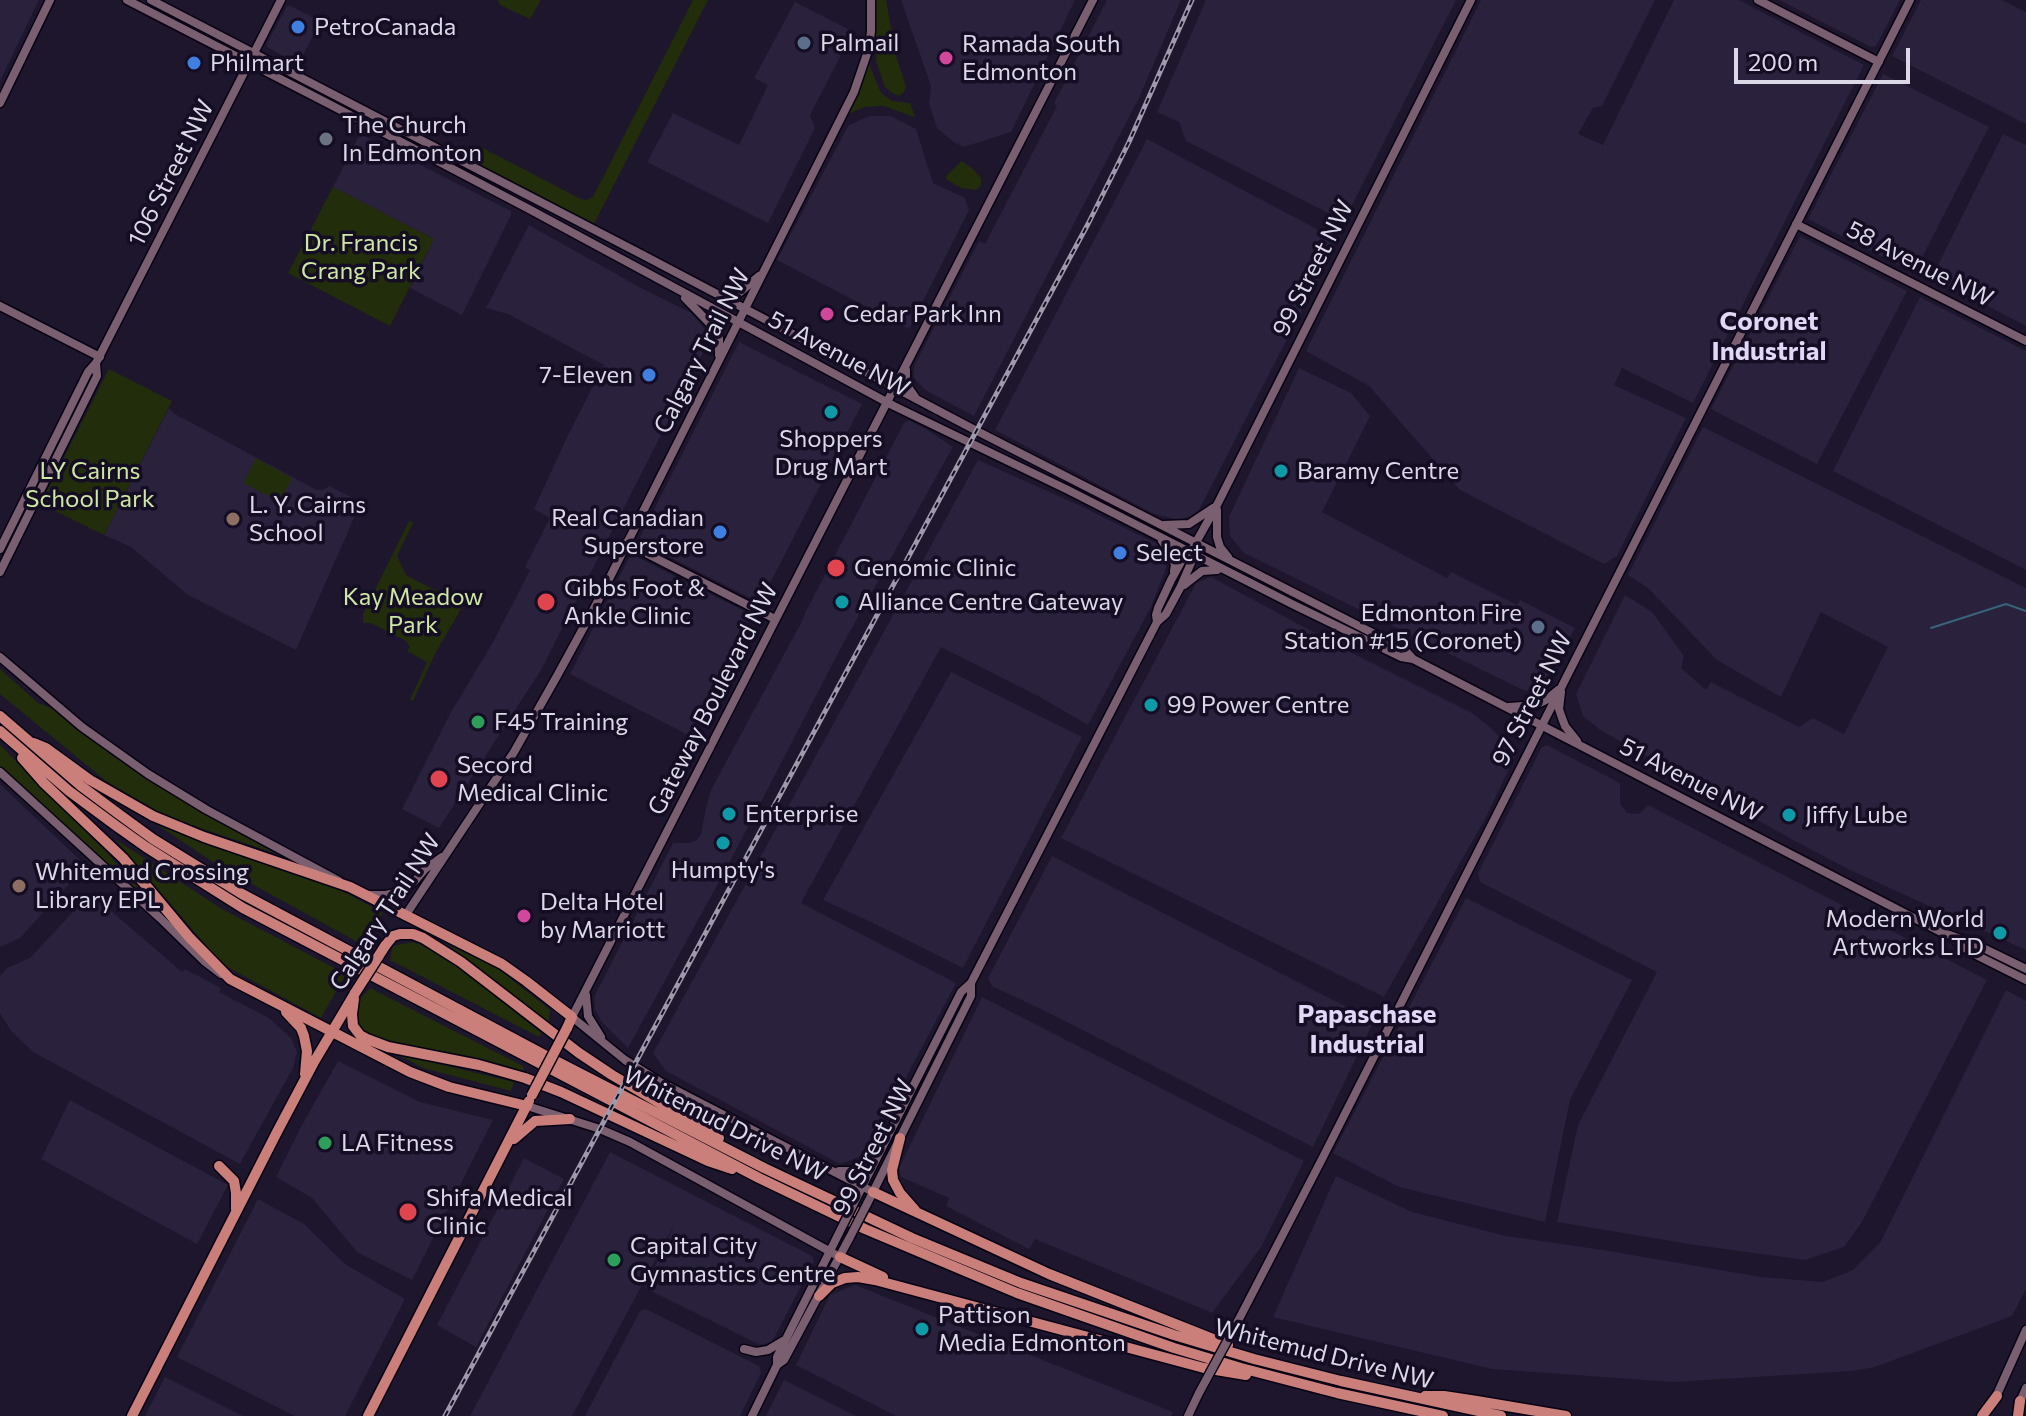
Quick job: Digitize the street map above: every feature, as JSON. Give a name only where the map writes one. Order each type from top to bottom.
[{"type":"highway","name":"Whitemud Drive NW","points":[[0,716],[81,786],[153,839],[242,894],[865,1229],[1017,1293],[1174,1348],[1365,1400],[1443,1416]]},
{"type":"highway","points":[[0,732],[43,782],[123,858],[189,937],[230,979],[388,1062],[436,1083],[527,1106]]},
{"type":"highway","name":"Whitemud Drive NW","points":[[0,732],[69,791],[146,847],[243,908],[364,973],[762,1173],[988,1270],[1114,1316],[1254,1359],[1407,1397],[1501,1416]]},
{"type":"highway","points":[[25,739],[46,748],[90,780],[153,816],[204,837],[350,887],[502,964],[572,1017]]},
{"type":"highway","name":"Calgary Trail NW","points":[[132,1416],[304,1080],[405,916]]},
{"type":"highway","points":[[385,946],[393,936],[404,933],[436,945],[579,1053],[728,1143],[762,1173]]},
{"type":"highway","points":[[355,993],[353,1026],[367,1039],[388,1047],[479,1065],[525,1078],[708,1161],[762,1173]]},
{"type":"highway","points":[[283,1008],[304,1036],[307,1051],[304,1080]]},
{"type":"highway","name":"Gateway Boulevard NW","points":[[368,1416],[572,1017]]},
{"type":"highway","points":[[506,1146],[535,1121],[570,1119]]},
{"type":"highway","points":[[900,1138],[892,1170],[893,1180],[920,1215]]},
{"type":"highway","points":[[219,1166],[234,1181],[236,1213]]},
{"type":"highway","points":[[868,1189],[1049,1274],[1213,1339],[1254,1359]]},
{"type":"highway","points":[[835,1254],[885,1278],[931,1294]]},
{"type":"highway","points":[[819,1296],[836,1281],[858,1277],[1220,1372],[1283,1379]]},
{"type":"highway","points":[[1407,1397],[1444,1396],[1566,1416]]},
{"type":"highway","points":[[1982,1416],[1997,1396]]},
{"type":"highway","points":[[2016,1416],[2020,1401]]},
{"type":"main road","points":[[0,103],[50,0]]},
{"type":"main road","name":"51 Avenue NW","points":[[127,0],[527,208],[904,411],[1401,657],[1413,659],[1950,936],[1975,944],[2026,969]]},
{"type":"main road","name":"51 Avenue NW","points":[[151,0],[894,388],[1404,649],[1413,659]]},
{"type":"main road","name":"106 Street NW","points":[[0,549],[281,0]]},
{"type":"main road","name":"Calgary Trail NW","points":[[405,916],[492,785],[545,698],[593,610],[858,83],[869,48],[871,0]]},
{"type":"main road","name":"Gateway Boulevard NW","points":[[572,1017],[1093,0]]},
{"type":"main road","name":"99 Street NW","points":[[1157,622],[1158,608],[1171,580],[1217,505],[1471,0]]},
{"type":"main road","points":[[1758,0],[1879,62]]},
{"type":"main road","name":"97 Street NW","points":[[1188,1416],[1321,1161],[1910,0]]},
{"type":"main road","points":[[239,82],[257,72],[270,73]]},
{"type":"main road","name":"58 Avenue NW","points":[[1796,224],[2026,341]]},
{"type":"main road","points":[[710,291],[735,294],[763,273]]},
{"type":"main road","points":[[680,292],[715,329],[719,338],[719,360]]},
{"type":"main road","points":[[0,306],[98,360]]},
{"type":"main road","name":"106 Street NW","points":[[0,572],[97,376],[98,360]]},
{"type":"main road","points":[[907,365],[905,375],[908,388],[930,406]]},
{"type":"main road","points":[[904,411],[911,406],[930,406]]},
{"type":"main road","points":[[1159,525],[1189,524],[1217,505]]},
{"type":"main road","points":[[1217,505],[1216,527],[1220,547],[1237,564]]},
{"type":"main road","points":[[1159,538],[1174,560],[1171,580]]},
{"type":"main road","points":[[626,543],[775,619]]},
{"type":"main road","name":"99 Street NW","points":[[752,1416],[777,1365],[777,1357],[786,1338],[835,1254],[850,1237],[867,1204],[868,1189],[879,1154],[961,992],[971,983],[1157,622],[1166,614],[1180,588],[1191,563],[1190,553]]},
{"type":"main road","points":[[1180,588],[1202,571],[1225,571]]},
{"type":"main road","points":[[0,649],[21,676]]},
{"type":"main road","points":[[0,657],[82,727],[148,774],[207,810],[350,887]]},
{"type":"main road","points":[[1506,707],[1536,705],[1561,687]]},
{"type":"main road","points":[[1561,687],[1559,709],[1565,726],[1580,745]]},
{"type":"main road","points":[[0,772],[213,969],[230,979]]},
{"type":"main road","points":[[366,895],[399,892],[446,854]]},
{"type":"main road","name":"51 Avenue NW","points":[[1950,936],[1972,953],[2026,980]]},
{"type":"main road","name":"99 Street NW","points":[[777,1365],[784,1360],[819,1296],[835,1254],[839,1233],[856,1199],[868,1189],[900,1138],[971,996],[971,983]]},
{"type":"main road","points":[[586,989],[587,1009],[593,1026],[625,1060]]},
{"type":"main road","points":[[572,1017],[625,1060],[670,1088],[868,1189]]},
{"type":"main road","points":[[527,1106],[604,1130],[835,1254]]},
{"type":"main road","points":[[830,1170],[857,1171],[879,1154]]},
{"type":"main road","points":[[1988,1416],[2026,1330]]},
{"type":"main road","points":[[744,1349],[756,1352],[768,1350],[786,1338]]},
{"type":"main road","points":[[2020,1401],[2026,1388]]},
{"type":"shaded area","points":[[0,0],[39,0],[0,81]]},
{"type":"shaded area","points":[[901,0],[1075,0],[1011,132],[964,147],[937,128],[929,104],[931,86]]},
{"type":"shaded area","points":[[1107,0],[1181,0],[1139,98],[974,416],[925,390],[914,378],[914,366],[979,241],[985,244],[1057,106],[1054,103]]},
{"type":"shaded area","points":[[1206,0],[1456,0],[1344,221],[1186,141],[1179,122],[1157,112]]},
{"type":"shaded area","points":[[1481,0],[1655,0],[1602,106],[1593,108],[1578,134],[1603,145],[1674,0],[1739,0],[1864,65],[1693,403],[1622,368],[1614,385],[1686,418],[1617,556],[1604,564],[1460,490],[1369,386],[1306,351]]},
{"type":"shaded area","points":[[1779,0],[1900,0],[1876,46],[1871,47]]},
{"type":"shaded area","points":[[1921,0],[2002,0],[2026,12],[2026,124],[1892,56]]},
{"type":"shaded area","points":[[795,2],[848,29],[840,57],[810,115],[815,128],[768,223],[647,162],[673,113],[739,145],[768,85],[754,78]]},
{"type":"shaded area","points":[[287,6],[321,22],[298,64],[267,47]]},
{"type":"shaded area","points":[[1883,74],[1989,127],[1914,273],[1808,219]]},
{"type":"shaded area","points":[[869,116],[891,116],[916,129],[933,183],[965,198],[969,210],[909,329],[777,260],[848,126]]},
{"type":"shaded area","points":[[360,134],[511,211],[462,315],[410,288],[434,239],[333,187]]},
{"type":"shaded area","points":[[2003,134],[2026,145],[2026,326],[1932,277]]},
{"type":"shaded area","points":[[1147,139],[1328,235],[1336,244],[1199,510],[1179,520],[1154,514],[995,430]]},
{"type":"shaded area","points":[[529,225],[691,313],[708,333],[709,341],[541,670],[439,828],[402,809],[450,714],[493,642],[530,570],[525,567],[550,518],[534,509],[604,365],[508,314],[486,308]]},
{"type":"shaded area","points":[[1800,236],[1907,291],[1817,464],[1711,409]]},
{"type":"shaded area","points":[[1920,297],[2026,351],[2026,570],[1833,471]]},
{"type":"shaded area","points":[[739,342],[862,404],[760,603],[638,541]]},
{"type":"shaded area","points":[[1299,368],[1351,393],[1370,416],[1322,512],[1447,578],[1451,572],[1517,605],[1520,600],[1575,628],[1541,686],[1525,691],[1244,553],[1230,536],[1229,517]]},
{"type":"shaded area","name":"L. Y. Cairns School","points":[[169,408],[173,413],[317,490],[329,486],[361,502],[296,650],[188,595],[131,547],[104,535]]},
{"type":"shaded area","points":[[909,420],[953,447],[844,642],[726,869],[628,1048],[601,1021],[594,997],[673,843],[690,843],[701,834],[711,790],[904,423]]},
{"type":"shaded area","points":[[1703,427],[2026,588],[2026,950],[1848,869],[1791,839],[1599,729],[1583,716],[1576,694],[1625,595],[1652,612],[1684,656],[1681,668],[1706,690],[1711,682],[1799,727],[1813,718],[1844,734],[1888,647],[1821,612],[1781,697],[1717,660],[1648,588],[1628,575]]},
{"type":"shaded area","points":[[978,460],[1159,545],[1167,557],[1166,568],[1151,607],[1088,725],[941,647],[801,903],[956,983],[865,1155],[840,1164],[666,1071],[653,1053]]},
{"type":"shaded area","points":[[631,554],[752,615],[692,737],[570,674]]},
{"type":"shaded area","points":[[1211,577],[1472,713],[1516,754],[1486,817],[1384,997],[1061,838],[1196,583]]},
{"type":"shaded area","points":[[951,672],[1082,737],[963,968],[823,900]]},
{"type":"shaded area","points":[[1547,745],[1620,783],[1620,804],[1628,813],[1639,814],[1648,805],[1987,980],[1862,1222],[1844,1247],[1805,1260],[1557,1222],[1578,1125],[1657,972],[1480,882],[1478,873],[1542,747]]},
{"type":"shaded area","points":[[0,784],[80,860],[81,871],[20,938],[0,947]]},
{"type":"shaded area","points":[[1052,856],[1374,1021],[1313,1147],[992,986],[988,978]]},
{"type":"shaded area","points":[[1466,898],[1632,980],[1570,1100],[1545,1222],[1399,1187],[1333,1153]]},
{"type":"shaded area","points":[[84,900],[102,903],[182,972],[185,969],[221,988],[219,992],[269,1018],[291,1038],[297,1052],[293,1068],[240,1164],[33,1052],[11,1031],[0,1013],[0,976],[7,968],[30,958]]},
{"type":"shaded area","points":[[2006,990],[2026,1001],[2026,1289],[2012,1316],[1875,1367],[1673,1382],[1492,1369],[1273,1317],[1336,1176],[1412,1212],[1506,1236],[1761,1277],[1823,1282],[1853,1270],[1880,1243]]},
{"type":"shaded area","points":[[982,997],[1304,1161],[1261,1247],[1212,1313],[1035,1239],[1029,1249],[946,1206],[949,1198],[901,1177],[899,1168]]},
{"type":"shaded area","points":[[338,1061],[420,1102],[493,1120],[412,1280],[357,1252],[312,1198],[276,1177]]},
{"type":"shaded area","points":[[70,1100],[228,1185],[197,1244],[41,1159]]},
{"type":"shaded area","points":[[610,1152],[812,1256],[814,1261],[772,1342],[760,1345],[645,1288],[675,1223],[572,1416],[470,1416]]},
{"type":"shaded area","points":[[524,1158],[564,1179],[476,1347],[437,1325]]},
{"type":"shaded area","points":[[258,1199],[304,1224],[345,1264],[405,1299],[345,1416],[295,1416],[177,1357]]},
{"type":"shaded area","points":[[855,1285],[1173,1412],[1171,1416],[896,1416],[796,1365],[830,1295]]},
{"type":"shaded area","points":[[646,1309],[759,1366],[761,1373],[740,1416],[585,1416],[640,1311]]},
{"type":"shaded area","points":[[165,1377],[243,1416],[145,1416]]},
{"type":"shaded area","points":[[784,1380],[856,1416],[766,1416]]},
{"type":"green space","points":[[498,0],[541,0],[530,19],[500,5]]},
{"type":"green space","points":[[693,0],[708,0],[594,224],[473,162],[477,145],[581,199],[593,197]]},
{"type":"green space","points":[[874,0],[886,0],[892,34],[887,41],[878,44],[875,42]]},
{"type":"green space","points":[[890,44],[906,87],[899,96],[885,87],[876,61],[877,50]]},
{"type":"green space","points":[[869,64],[881,93],[892,101],[910,103],[915,117],[884,106],[865,107],[848,114]]},
{"type":"green space","points":[[962,161],[981,178],[981,185],[976,190],[961,188],[946,179]]},
{"type":"green space","name":"Dr. Francis Crang Park","points":[[333,187],[434,239],[390,326],[288,273]]},
{"type":"green space","name":"LY Cairns School Park","points":[[109,369],[172,401],[104,535],[43,505],[42,501]]},
{"type":"green space","points":[[256,458],[292,478],[280,502],[243,483]]},
{"type":"green space","name":"Kay Meadow Park","points":[[409,521],[413,523],[397,556],[406,575],[462,607],[413,701],[410,700],[427,662],[407,651],[410,647],[406,641],[371,623],[363,623],[363,614]]},
{"type":"green space","points":[[0,669],[38,703],[51,708],[112,755],[202,813],[277,854],[165,816],[106,781],[0,694]]},
{"type":"green space","points":[[0,745],[111,857],[156,909],[0,767]]},
{"type":"green space","points":[[153,822],[327,883],[383,913],[363,945],[219,866]]},
{"type":"green space","points":[[115,839],[222,909],[346,974],[321,1018],[222,964]]},
{"type":"green space","points":[[413,942],[454,963],[541,1033],[539,1037],[390,960],[393,946]]},
{"type":"green space","points":[[448,945],[496,967],[550,1010],[549,1022]]},
{"type":"green space","points":[[370,988],[523,1066],[524,1071],[483,1059],[395,1042],[364,1031],[357,1020],[357,1002]]},
{"type":"green space","points":[[397,1054],[514,1082],[511,1091],[423,1068]]},
{"type":"waterway","points":[[1931,628],[2006,604],[2026,611]]},
{"type":"railway","points":[[445,1416],[1088,224],[1129,142],[1192,0]]},
{"type":"place","name":"PetroCanada","points":[[298,27]]},
{"type":"place","name":"Palmail","points":[[804,43]]},
{"type":"place","name":"Ramada South Edmonton","points":[[946,58]]},
{"type":"place","name":"Philmart","points":[[194,63]]},
{"type":"place","name":"The Church In Edmonton","points":[[326,139]]},
{"type":"place","name":"Cedar Park Inn","points":[[827,314]]},
{"type":"place","name":"7-Eleven","points":[[649,375]]},
{"type":"place","name":"Shoppers Drug Mart","points":[[831,412]]},
{"type":"place","name":"Baramy Centre","points":[[1281,471]]},
{"type":"place","name":"L. Y. Cairns School","points":[[233,519]]},
{"type":"place","name":"Real Canadian Superstore","points":[[720,532]]},
{"type":"place","name":"Select","points":[[1120,553]]},
{"type":"place","name":"Genomic Clinic","points":[[836,568]]},
{"type":"place","name":"Gibbs Foot & Ankle Clinic","points":[[546,602]]},
{"type":"place","name":"Alliance Centre Gateway","points":[[842,602]]},
{"type":"place","name":"Edmonton Fire Station #15 (Coronet)","points":[[1538,627]]},
{"type":"place","name":"99 Power Centre","points":[[1151,705]]},
{"type":"place","name":"F45 Training","points":[[478,722]]},
{"type":"place","name":"Secord Medical Clinic","points":[[439,779]]},
{"type":"place","name":"Enterprise","points":[[729,814]]},
{"type":"place","name":"Jiffy Lube","points":[[1789,815]]},
{"type":"place","name":"Humpty's","points":[[723,843]]},
{"type":"place","name":"Whitemud Crossing Library EPL","points":[[19,886]]},
{"type":"place","name":"Delta Hotel by Marriott","points":[[524,916]]},
{"type":"place","name":"Modern World Artworks LTD","points":[[2000,933]]},
{"type":"place","name":"LA Fitness","points":[[325,1143]]},
{"type":"place","name":"Shifa Medical Clinic","points":[[408,1212]]},
{"type":"place","name":"Capital City Gymnastics Centre","points":[[614,1260]]},
{"type":"place","name":"Pattison Media Edmonton","points":[[922,1329]]},
{"type":"district","name":"Coronet Industrial","points":[[1769,336]]},
{"type":"district","name":"Papaschase Industrial","points":[[1367,1029]]}]
